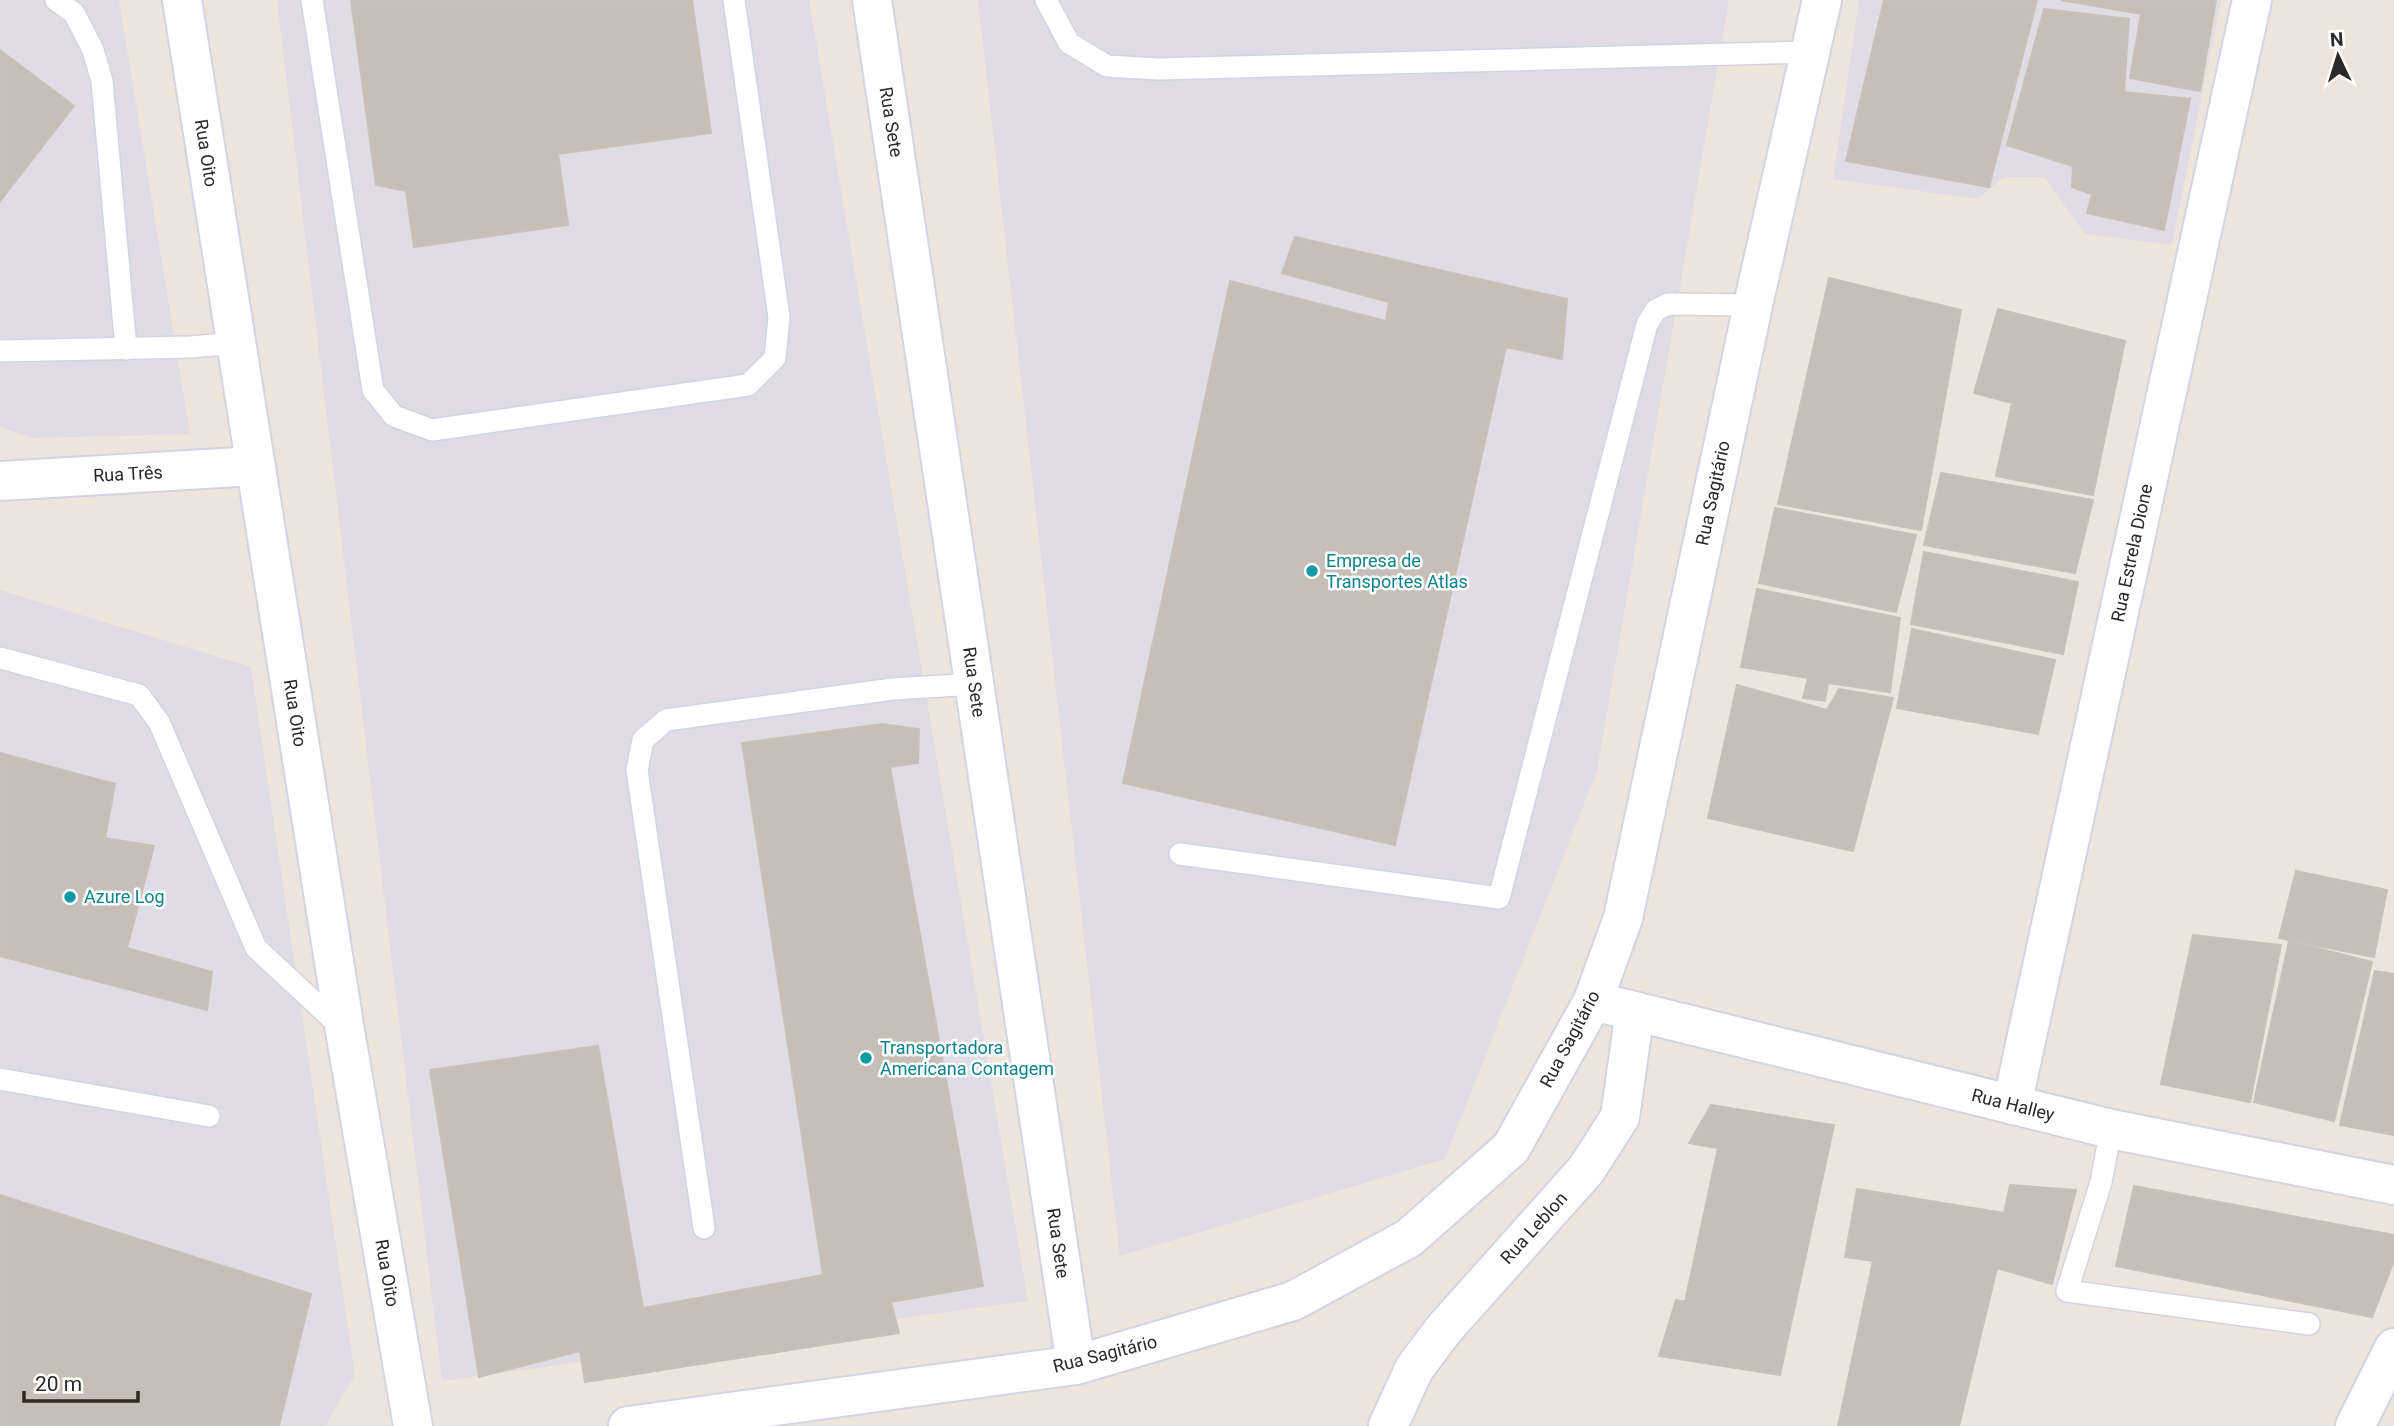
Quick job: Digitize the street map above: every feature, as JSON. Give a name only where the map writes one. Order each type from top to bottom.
[{"type":"street","name":"Rua Oito","points":[[181,0],[345,1031],[413,1426]]},
{"type":"street","name":"Rua Sete","points":[[872,0],[1076,1365]]},
{"type":"street","name":"Rua Sagitário","points":[[628,1426],[1076,1365],[1293,1301],[1409,1238],[1511,1149],[1593,1001],[1623,918],[1753,305],[1822,0]]},
{"type":"street","name":"Rua Estrela Dione","points":[[2012,1105],[2252,0]]},
{"type":"street","name":"Rua Três","points":[[0,481],[256,466]]},
{"type":"street","name":"Rua Halley","points":[[1593,1001],[2111,1129],[2394,1185]]},
{"type":"street","name":"Rua Leblon","points":[[1388,1426],[1414,1368],[1444,1329],[1586,1170],[1620,1117],[1635,1011]]},
{"type":"street","points":[[2355,1426],[2394,1348]]},
{"type":"lane","points":[[56,0],[74,13],[93,50],[102,81],[126,349]]},
{"type":"lane","points":[[312,0],[373,390],[394,416],[432,430],[748,385],[775,358],[779,317],[734,0]]},
{"type":"lane","points":[[1046,0],[1069,43],[1107,66],[1158,69],[1810,51]]},
{"type":"lane","points":[[1180,853],[1499,898],[1647,324],[1656,310],[1668,304],[1753,305]]},
{"type":"lane","points":[[0,351],[191,347],[236,343]]},
{"type":"lane","points":[[0,658],[139,695],[159,722],[256,948],[345,1031]]},
{"type":"lane","points":[[704,1228],[637,770],[643,740],[666,720],[893,689],[975,684]]},
{"type":"lane","points":[[0,1079],[209,1116]]},
{"type":"lane","points":[[2111,1129],[2101,1182],[2067,1291],[2309,1324]]},
{"type":"shaded area","points":[[0,0],[119,0],[190,434],[33,438],[0,427]]},
{"type":"shaded area","points":[[277,0],[809,0],[1028,1301],[442,1381]]},
{"type":"shaded area","points":[[978,0],[1729,0],[1597,771],[1445,1159],[1120,1256]]},
{"type":"shaded area","points":[[1859,0],[2221,0],[2172,245],[2085,234],[2044,177],[2004,177],[1978,199],[1833,179]]},
{"type":"shaded area","points":[[0,590],[251,667],[355,1375],[325,1426],[0,1426]]},
{"type":"building","points":[[351,0],[692,0],[711,133],[558,154],[568,225],[414,247],[406,191],[376,185]]},
{"type":"building","points":[[1884,0],[2037,0],[1989,187],[1846,161]]},
{"type":"building","points":[[2061,0],[2216,0],[2200,91],[2130,78],[2141,14]]},
{"type":"building","points":[[2044,9],[2129,19],[2124,92],[2190,99],[2164,230],[2087,213],[2092,194],[2072,187],[2073,166],[2007,145]]},
{"type":"building","points":[[0,50],[74,106],[0,201]]},
{"type":"building","name":"Empresa de Transportes Atlas","points":[[1295,237],[1567,299],[1562,359],[1506,347],[1395,845],[1123,783],[1230,281],[1386,321],[1389,302],[1282,273]]},
{"type":"building","points":[[1829,278],[1961,310],[1921,530],[1778,504]]},
{"type":"building","points":[[1998,309],[2125,341],[2093,495],[1996,476],[2012,403],[1974,393]]},
{"type":"building","points":[[1941,473],[2093,500],[2075,573],[1924,545]]},
{"type":"building","points":[[1775,508],[1916,535],[1896,612],[1759,583]]},
{"type":"building","points":[[1924,552],[2078,582],[2063,654],[1911,624]]},
{"type":"building","points":[[1757,589],[1900,618],[1890,692],[1828,683],[1825,701],[1803,698],[1808,678],[1741,667]]},
{"type":"building","points":[[1912,629],[2055,660],[2038,734],[1897,708]]},
{"type":"building","points":[[1737,685],[1827,710],[1839,689],[1893,698],[1853,851],[1708,818]]},
{"type":"building","name":"Transportadora Americana Contagem","points":[[882,724],[919,729],[918,763],[890,767],[983,1286],[891,1302],[899,1333],[585,1382],[580,1351],[479,1377],[430,1070],[598,1046],[643,1308],[823,1275],[742,743]]},
{"type":"building","name":"Azure Log","points":[[0,753],[115,784],[105,838],[154,846],[127,948],[212,972],[207,1010],[0,956]]},
{"type":"building","points":[[2296,871],[2387,890],[2374,957],[2279,938]]},
{"type":"building","points":[[2193,935],[2281,945],[2250,1102],[2161,1084]]},
{"type":"building","points":[[2289,941],[2372,962],[2334,1121],[2254,1102]]},
{"type":"building","points":[[2375,971],[2394,974],[2394,1135],[2340,1125]]},
{"type":"building","points":[[1711,1105],[1834,1125],[1780,1375],[1659,1356],[1676,1300],[1685,1302],[1718,1148],[1689,1143]]},
{"type":"building","points":[[2010,1185],[2076,1190],[2052,1284],[1997,1268],[1959,1426],[1838,1426],[1873,1261],[1845,1257],[1857,1189],[2004,1213]]},
{"type":"building","points":[[2134,1186],[2394,1235],[2394,1261],[2372,1317],[2116,1266]]},
{"type":"building","points":[[0,1195],[311,1294],[279,1426],[0,1426]]},
{"type":"place","name":"Empresa de Transportes Atlas","points":[[1312,571]]},
{"type":"place","name":"Azure Log","points":[[70,897]]},
{"type":"place","name":"Transportadora Americana Contagem","points":[[866,1058]]}]
